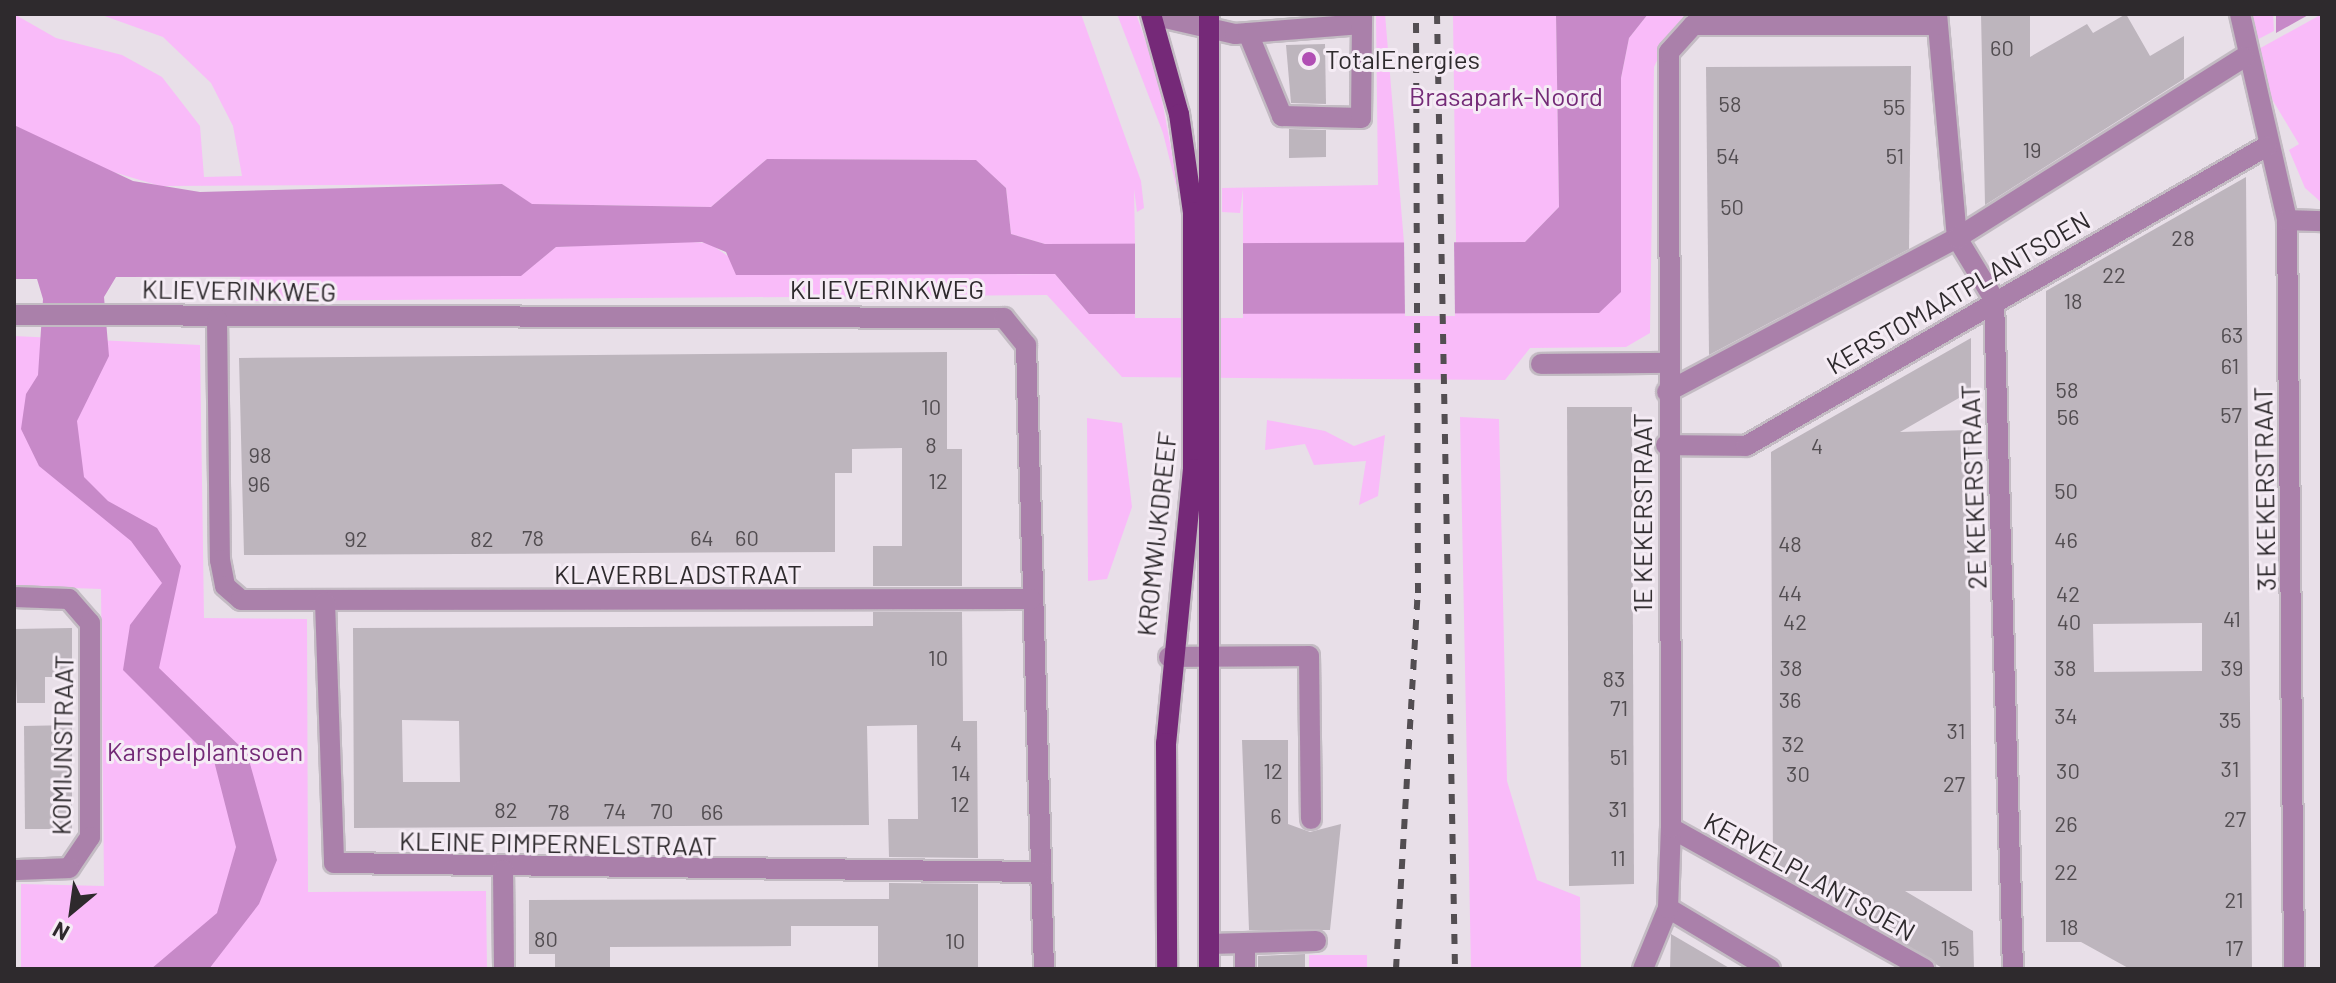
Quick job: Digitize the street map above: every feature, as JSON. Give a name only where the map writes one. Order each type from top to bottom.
[{"type":"main road","name":"KROMWIJKDREEF","points":[[1152,14],[1203,212]]},
{"type":"main road","name":"KROMWIJKDREEF","points":[[1209,969],[1212,656],[1204,431],[1203,212],[1210,22]]},
{"type":"main road","name":"KROMWIJKDREEF","points":[[1167,969],[1169,657],[1204,431]]},
{"type":"street","points":[[1152,14],[1210,22],[1248,33],[1362,19],[1361,118],[1282,116],[1248,33]]},
{"type":"street","name":"3E KEKERSTRAAT","points":[[2240,14],[2244,57],[2287,220],[2294,969]]},
{"type":"street","name":"1E KEKERSTRAAT","points":[[1643,969],[1668,908],[1671,828],[1666,445],[1669,52],[1693,25],[1937,19]]},
{"type":"street","name":"2E KEKERSTRAAT","points":[[1937,19],[1957,238],[1994,299],[2013,969]]},
{"type":"street","name":"KERSTOMAATPLANTSOEN","points":[[1667,392],[1957,238],[2244,57]]},
{"type":"street","name":"KERSTOMAATPLANTSOEN","points":[[1666,445],[1746,446],[1994,299],[2267,146]]},
{"type":"street","points":[[2287,220],[2322,221]]},
{"type":"street","name":"KLIEVERINKWEG","points":[[14,315],[108,314],[217,319],[1004,318],[1026,345],[1044,969]]},
{"type":"street","points":[[217,319],[220,560],[225,586],[241,600],[325,602]]},
{"type":"street","points":[[1541,364],[1668,363]]},
{"type":"street","name":"KOMIJNSTRAAT","points":[[14,597],[69,599],[84,609],[87,849],[69,868],[14,870]]},
{"type":"street","name":"KLAVERBLADSTRAAT","points":[[325,602],[1031,599]]},
{"type":"street","name":"KLEINE PIMPERNELSTRAAT","points":[[325,602],[334,863],[503,870],[1041,872]]},
{"type":"street","points":[[1169,657],[1309,656],[1311,819]]},
{"type":"street","name":"KERVELPLANTSOEN","points":[[1671,828],[1924,969]]},
{"type":"street","points":[[503,870],[504,969]]},
{"type":"street","points":[[1668,908],[1770,969]]},
{"type":"street","points":[[1209,944],[1316,941]]},
{"type":"street","points":[[1245,943],[1245,969]]},
{"type":"green space","points":[[14,14],[56,38],[122,55],[162,77],[200,126],[204,177],[242,176],[233,126],[211,83],[163,37],[99,14],[1081,14],[1141,181],[1144,208],[1137,212],[1134,189],[1135,244],[1045,244],[1011,234],[1006,188],[975,160],[767,159],[711,207],[531,204],[502,184],[160,186],[93,166],[14,125]]},
{"type":"green space","points":[[1117,14],[1136,14],[1157,73],[1183,213],[1163,133]]},
{"type":"green space","points":[[1376,14],[1385,14],[1404,243],[1243,244],[1243,189],[1240,213],[1222,212],[1222,188],[1378,185]]},
{"type":"green space","name":"Brasapark-Noord","points":[[1453,14],[1556,14],[1559,207],[1525,242],[1456,243]]},
{"type":"green space","points":[[1648,14],[1895,14],[1713,15],[1668,37],[1654,67],[1650,333],[1626,347],[1530,348],[1505,380],[1122,377],[1047,295],[244,301],[240,276],[520,276],[556,247],[675,241],[709,243],[755,275],[1055,274],[1089,314],[1456,312],[1621,292],[1621,78],[1629,38]]},
{"type":"green space","points":[[2245,14],[2273,14],[2274,31],[2245,46]]},
{"type":"green space","points":[[2322,14],[2322,203],[2305,188],[2289,150],[2299,144],[2246,56]]},
{"type":"green space","name":"Karspelplantsoen","points":[[14,336],[200,345],[204,618],[307,619],[308,892],[486,891],[487,969],[21,969],[21,884],[104,886],[101,589],[14,586]]},
{"type":"green space","points":[[1460,417],[1499,419],[1507,781],[1537,880],[1580,897],[1581,969],[1471,969]]},
{"type":"green space","points":[[1087,418],[1122,423],[1132,507],[1107,579],[1088,581]]},
{"type":"green space","points":[[1267,420],[1325,431],[1354,446],[1385,435],[1378,496],[1359,505],[1366,461],[1314,465],[1305,444],[1265,450]]},
{"type":"green space","points":[[1309,955],[1367,955],[1367,969],[1309,969]]},
{"type":"shaded area","points":[[1556,14],[1648,14],[1629,38],[1621,78],[1621,292],[1599,313],[1089,314],[1055,274],[736,275],[726,252],[702,242],[556,247],[521,276],[116,277],[104,297],[109,356],[77,421],[84,477],[108,501],[157,528],[181,566],[159,668],[247,753],[277,860],[259,904],[209,969],[151,969],[217,913],[236,847],[214,761],[123,670],[130,625],[162,583],[131,541],[39,466],[21,429],[26,394],[38,375],[43,299],[37,279],[14,279],[14,125],[133,181],[200,192],[502,184],[532,204],[711,207],[767,159],[976,160],[1006,188],[1011,234],[1045,244],[1525,242],[1559,207]]},
{"type":"shaded area","points":[[2276,14],[2310,14],[2276,33]]},
{"type":"pier","points":[[1404,239],[1454,239],[1455,316],[1405,316]]},
{"type":"pier","points":[[1135,240],[1243,240],[1243,318],[1135,318]]},
{"type":"building","points":[[1981,14],[2030,14],[2030,57],[2087,24],[2093,33],[2126,14],[2150,56],[2184,36],[2184,79],[1985,205]]},
{"type":"building","points":[[1325,44],[1326,104],[1291,103],[1286,45]]},
{"type":"building","points":[[1911,66],[1909,249],[1709,355],[1706,67]]},
{"type":"building","points":[[1289,129],[1326,130],[1326,157],[1289,158]]},
{"type":"building","points":[[2246,177],[2252,969],[2130,969],[2081,942],[2046,942],[2046,291]],"holes":[[[2202,623],[2202,671],[2094,672],[2093,624]]]},
{"type":"building","points":[[1971,338],[1971,391],[1900,432],[1969,430],[1972,891],[1905,891],[1973,931],[1974,969],[1944,969],[1773,870],[1771,452]]},
{"type":"building","points":[[947,352],[947,449],[962,449],[962,586],[873,586],[873,546],[902,546],[902,448],[852,449],[852,473],[835,473],[835,552],[244,555],[239,358]]},
{"type":"building","points":[[1567,407],[1632,407],[1634,884],[1569,886]]},
{"type":"building","points":[[873,612],[962,612],[963,721],[977,721],[978,858],[889,857],[888,819],[918,819],[917,725],[867,726],[869,825],[354,828],[353,628],[873,626]],"holes":[[[402,720],[459,721],[460,782],[403,782]]]},
{"type":"building","points":[[72,628],[72,677],[45,677],[45,703],[17,703],[14,629]]},
{"type":"building","points":[[72,725],[72,829],[25,829],[24,726]]},
{"type":"building","points":[[1242,740],[1288,740],[1288,824],[1310,832],[1341,824],[1330,930],[1249,930]]},
{"type":"building","points":[[889,883],[978,884],[978,969],[878,969],[878,926],[791,926],[791,946],[610,947],[610,969],[555,969],[555,954],[529,954],[529,900],[889,899]]},
{"type":"building","points":[[1671,934],[1731,969],[1670,969]]},
{"type":"building","points":[[1305,954],[1305,969],[1258,969],[1258,956]]},
{"type":"railway","points":[[1396,969],[1418,593],[1416,14]]},
{"type":"railway","points":[[1437,14],[1455,969]]},
{"type":"place","name":"TotalEnergies","points":[[1309,59]]}]
